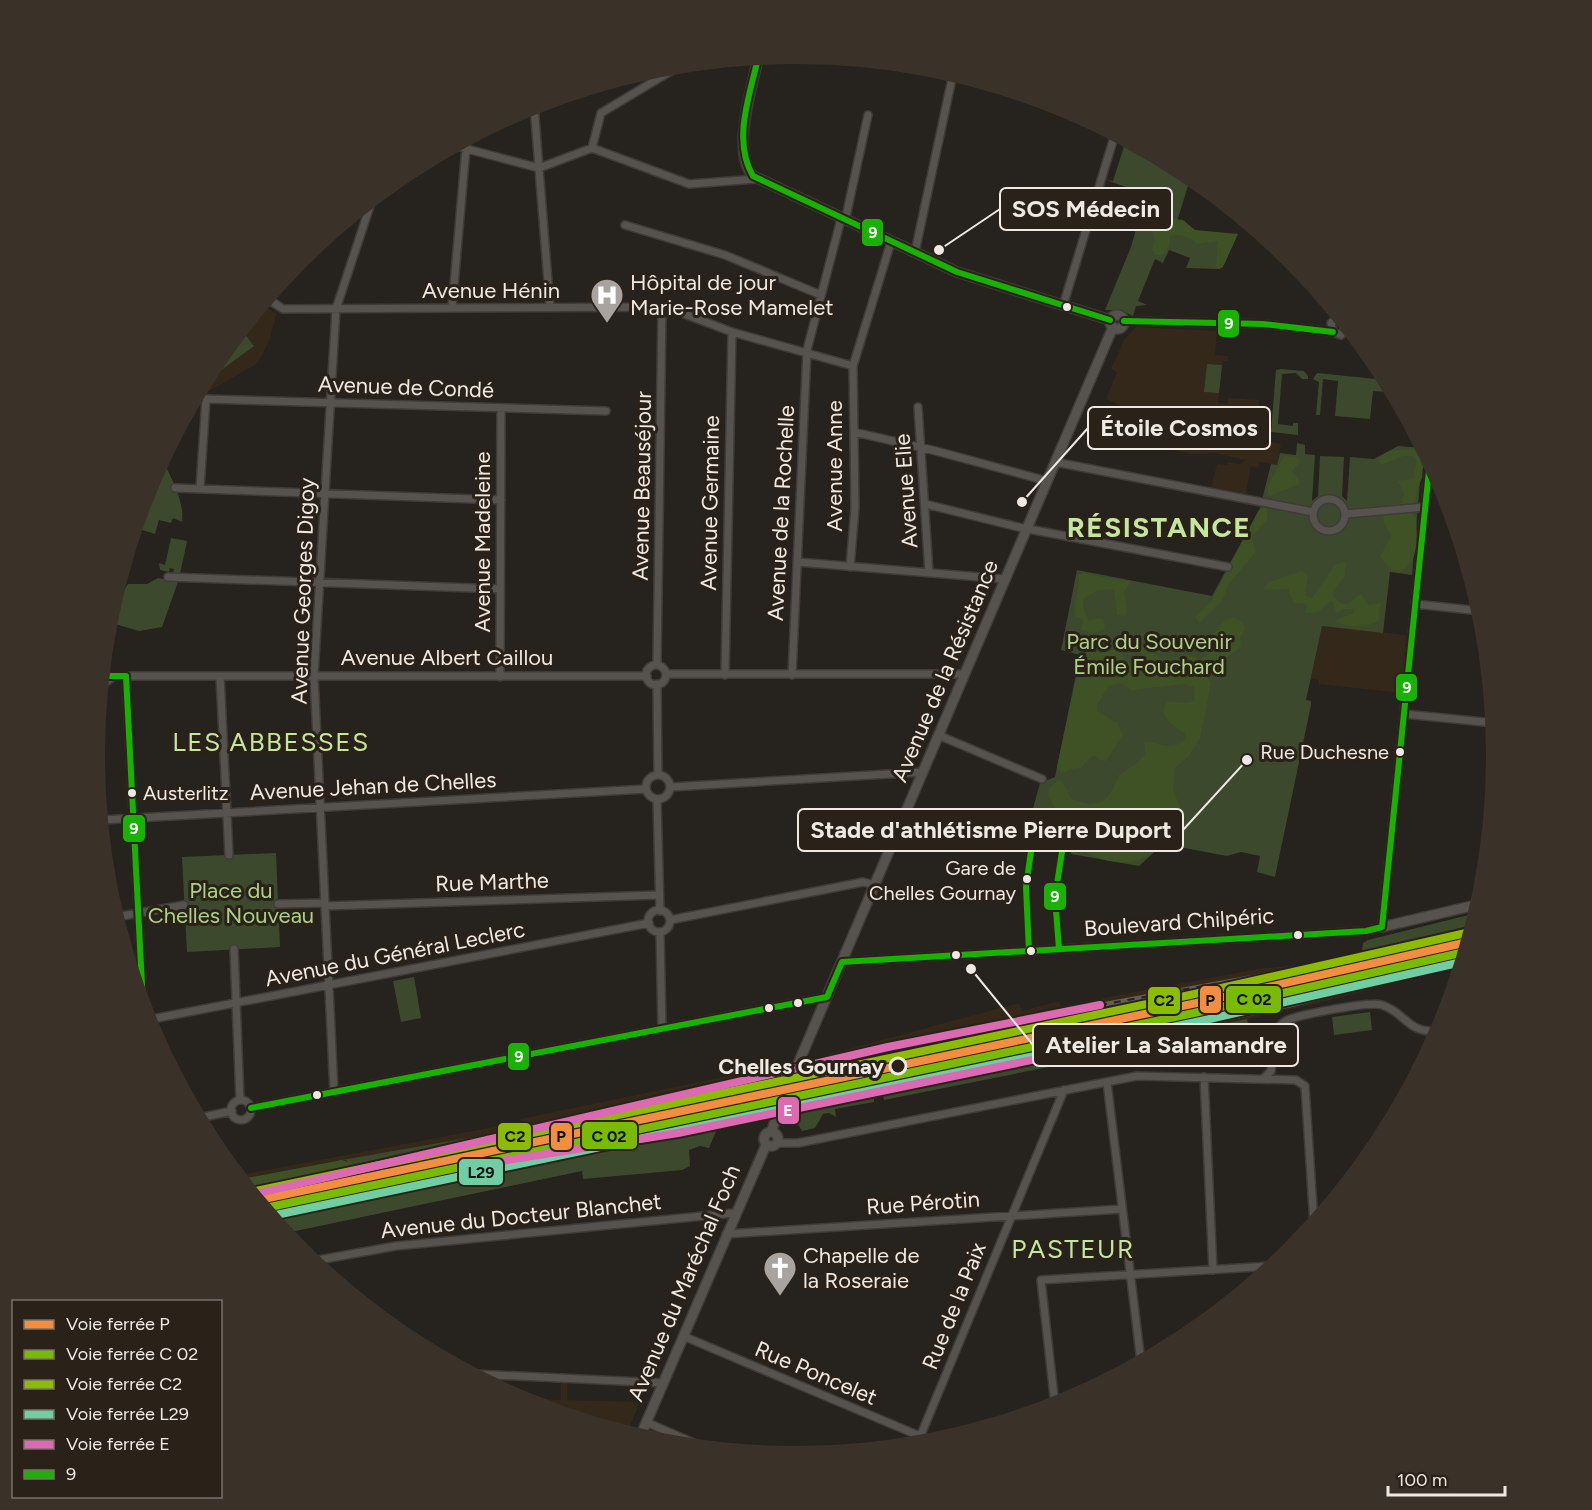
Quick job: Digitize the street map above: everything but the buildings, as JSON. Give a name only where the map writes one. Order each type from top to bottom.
[{"type":"street","points":[[757,66],[742,150],[748,171],[757,179],[891,242],[966,275],[1063,306],[1112,323],[1119,328],[1124,321],[1263,324],[1334,332],[1341,335],[1343,333]]},
{"type":"street","points":[[592,148],[601,113],[658,79]]},
{"type":"street","points":[[915,252],[951,83]]},
{"type":"street","name":"Avenue de la Rochelle","points":[[792,675],[807,353],[843,220],[868,115]]},
{"type":"street","points":[[535,116],[550,307]]},
{"type":"street","points":[[1063,306],[1113,142]]},
{"type":"street","points":[[467,148],[539,168],[592,148],[687,183],[757,179]]},
{"type":"street","points":[[452,308],[466,149]]},
{"type":"street","name":"Avenue Georges Digoy","points":[[334,1092],[314,676],[336,309],[367,214]]},
{"type":"street","points":[[626,225],[726,255],[821,295]]},
{"type":"street","name":"Avenue Anne","points":[[850,567],[855,508],[853,366],[891,242]]},
{"type":"street","name":"Avenue Hénin","points":[[274,303],[283,309],[663,307],[732,332],[853,366]]},
{"type":"street","name":"Avenue Beauséjour","points":[[657,665],[663,307]]},
{"type":"street","name":"Avenue de la Résistance","points":[[798,1064],[1112,323]]},
{"type":"street","points":[[1316,330],[1331,323],[1334,332]]},
{"type":"street","name":"Avenue Germaine","points":[[725,675],[732,332]]},
{"type":"street","name":"Avenue de Condé","points":[[200,488],[206,399],[606,411]]},
{"type":"street","name":"Avenue Elie","points":[[918,407],[929,573]]},
{"type":"street","name":"Avenue Madeleine","points":[[500,676],[501,409]]},
{"type":"street","points":[[854,432],[921,447],[1047,481]]},
{"type":"street","points":[[1055,462],[1313,512]]},
{"type":"street","points":[[1382,927],[1428,478]]},
{"type":"street","points":[[175,488],[501,500]]},
{"type":"street","points":[[1330,499],[1339,502],[1346,514],[1341,526],[1328,531],[1316,525],[1313,512],[1321,501],[1330,499]]},
{"type":"street","points":[[925,504],[1026,529],[1228,567]]},
{"type":"street","points":[[1346,514],[1425,507]]},
{"type":"street","points":[[797,562],[1005,579]]},
{"type":"street","points":[[168,576],[500,590]]},
{"type":"street","points":[[1415,604],[1471,610]]},
{"type":"street","points":[[657,665],[663,668],[666,674],[663,682],[657,684],[649,681],[647,676],[649,668],[657,665]]},
{"type":"street","points":[[666,674],[964,674]]},
{"type":"street","name":"Avenue Albert Caillou","points":[[110,676],[647,676]]},
{"type":"street","points":[[110,679],[114,676]]},
{"type":"street","points":[[126,676],[141,975]]},
{"type":"street","points":[[220,676],[229,855]]},
{"type":"street","points":[[657,684],[658,775]]},
{"type":"street","points":[[1404,714],[1485,722]]},
{"type":"street","points":[[938,735],[1042,779]]},
{"type":"street","points":[[671,787],[923,772]]},
{"type":"street","points":[[658,775],[668,780],[671,787],[668,795],[657,800],[650,796],[646,789],[650,778],[658,775]]},
{"type":"street","name":"Avenue Jehan de Chelles","points":[[109,820],[646,789]]},
{"type":"street","points":[[657,800],[660,911]]},
{"type":"street","points":[[670,920],[861,882],[875,885]]},
{"type":"street","name":"Rue Marthe","points":[[278,904],[659,895]]},
{"type":"street","points":[[125,916],[184,905]]},
{"type":"street","name":"Boulevard Chilpéric","points":[[842,962],[1366,931],[1469,907]]},
{"type":"street","points":[[660,911],[666,913],[670,920],[667,929],[660,932],[652,929],[649,923],[651,915],[660,911]]},
{"type":"street","name":"Avenue du Général Leclerc","points":[[158,1018],[649,923]]},
{"type":"street","points":[[660,932],[662,1029]]},
{"type":"street","points":[[234,950],[240,1100]]},
{"type":"street","points":[[251,1108],[827,998]]},
{"type":"street","points":[[1263,1079],[1269,1076],[1271,1071],[1276,1030],[1290,1019],[1371,1003],[1392,1009],[1405,1022],[1420,1030],[1429,1030]]},
{"type":"street","points":[[771,1132],[777,1136],[777,1143],[824,1138],[1137,1076],[1296,1080],[1305,1086],[1313,1212]]},
{"type":"street","points":[[1204,1077],[1213,1270]]},
{"type":"street","points":[[1107,1082],[1140,1354]]},
{"type":"street","name":"Rue de la Paix","points":[[921,1434],[1064,1090]]},
{"type":"street","points":[[240,1100],[247,1102],[251,1108],[250,1114],[243,1120],[234,1117],[232,1112],[234,1104],[240,1100]]},
{"type":"street","points":[[208,1116],[232,1112]]},
{"type":"street","name":"Avenue du Maréchal Foch","points":[[644,1428],[734,1213],[766,1144],[764,1138],[771,1132],[777,1116]]},
{"type":"street","name":"Avenue du Maréchal Foch","points":[[766,1144],[772,1147],[777,1143]]},
{"type":"street","name":"Rue Pérotin","points":[[726,1234],[1122,1209]]},
{"type":"street","name":"Avenue du Docteur Blanchet","points":[[325,1259],[403,1245],[734,1213]]},
{"type":"street","points":[[1054,1395],[1040,1281],[1258,1267]]},
{"type":"street","name":"Rue Poncelet","points":[[683,1336],[915,1435]]},
{"type":"street","points":[[493,1375],[663,1383]]},
{"type":"street","points":[[646,1422],[674,1434]]},
{"type":"shaded area","points":[[269,309],[277,313],[269,341],[255,365],[210,391],[248,335]]},
{"type":"shaded area","points":[[1136,327],[1217,331],[1215,355],[1228,356],[1228,361],[1223,361],[1218,403],[1228,404],[1228,398],[1259,400],[1256,439],[1281,444],[1277,465],[1259,462],[1258,468],[1251,466],[1246,494],[1211,487],[1217,464],[1227,465],[1228,462],[1240,464],[1246,460],[1214,453],[1191,454],[1123,439],[1134,412],[1106,399],[1117,372],[1111,369],[1124,340]]},
{"type":"shaded area","points":[[1322,626],[1406,635],[1401,693],[1319,684],[1319,680],[1309,679]]},
{"type":"shaded area","points":[[1465,927],[1453,968],[1319,1003],[1163,1038],[717,1129],[709,1148],[700,1146],[689,1150],[690,1166],[682,1170],[583,1179],[582,1171],[297,1231],[247,1174],[521,1122],[520,1119],[771,1067],[782,1070],[812,1065],[815,1058],[1019,1003],[1022,1011],[1059,1001],[1061,1006],[1257,969],[1306,964]]},
{"type":"shaded area","points":[[561,1382],[567,1382],[567,1400],[640,1402],[630,1425],[549,1400],[561,1400]]},
{"type":"green space","points":[[1124,148],[1188,187],[1175,228],[1221,238],[1220,269],[1186,268],[1190,258],[1169,250],[1163,263],[1155,259],[1138,301],[1147,305],[1136,306],[1133,316],[1120,310],[1105,310],[1131,247],[1146,194],[1106,180],[1113,181]]},
{"type":"green space","points":[[1174,219],[1183,220],[1195,230],[1238,234],[1223,267],[1219,269],[1216,266],[1218,241],[1196,244],[1192,239],[1179,235],[1169,236],[1169,245],[1163,255],[1155,255],[1152,249],[1155,241],[1152,227]]},
{"type":"green space","points":[[247,337],[254,346],[224,368]]},
{"type":"green space","points":[[1207,364],[1222,365],[1219,393],[1204,392]]},
{"type":"green space","points":[[1276,370],[1304,371],[1308,376],[1308,379],[1302,379],[1296,373],[1282,374],[1278,424],[1293,426],[1293,423],[1298,423],[1298,435],[1271,432]]},
{"type":"green space","points":[[1317,373],[1375,379],[1383,392],[1373,391],[1370,419],[1335,416],[1338,381],[1323,379],[1320,415],[1316,415],[1319,382],[1313,379]]},
{"type":"green space","name":"Parc du Souvenir Émile Fouchard","points":[[1297,443],[1305,445],[1305,454],[1315,455],[1312,501],[1318,496],[1320,456],[1344,457],[1342,496],[1347,501],[1350,457],[1374,459],[1398,446],[1414,447],[1422,464],[1412,575],[1390,572],[1383,633],[1322,626],[1306,700],[1311,701],[1311,705],[1275,877],[1257,872],[1260,856],[1241,852],[1227,856],[1163,844],[1139,866],[1071,854],[1074,820],[1032,812],[1040,783],[1055,777],[1080,655],[1061,650],[1077,570],[1212,596],[1260,508],[1271,464],[1277,465],[1280,453],[1296,455]]},
{"type":"green space","points":[[1415,449],[1423,467],[1416,501],[1407,510],[1416,517],[1416,549],[1411,563],[1399,572],[1391,570],[1380,557],[1391,535],[1383,516],[1389,505],[1402,503],[1404,493],[1398,481],[1413,479],[1417,459],[1413,456],[1403,456],[1381,465],[1378,460],[1391,451]]},
{"type":"green space","points":[[1284,456],[1298,457],[1299,463],[1292,472],[1298,478],[1299,484],[1269,496],[1268,486]]},
{"type":"green space","points":[[167,471],[179,498],[182,522],[173,518],[171,523],[159,520],[155,534],[143,530]]},
{"type":"green space","points":[[1267,509],[1267,520],[1252,536],[1255,553],[1228,585],[1222,601],[1199,623],[1195,617],[1212,600],[1259,510]]},
{"type":"green space","points":[[171,538],[187,541],[180,574],[173,573],[174,569],[170,568],[169,572],[160,570],[159,563],[165,565]]},
{"type":"green space","points":[[1346,563],[1345,576],[1333,591],[1333,596],[1341,603],[1348,604],[1358,595],[1362,595],[1368,605],[1381,603],[1379,620],[1363,626],[1342,624],[1336,622],[1337,619],[1354,613],[1354,609],[1344,609],[1336,614],[1334,603],[1331,601],[1318,612],[1305,613],[1307,606],[1304,603],[1295,603],[1289,589],[1266,590],[1264,588],[1269,582],[1301,571],[1308,577],[1305,595],[1312,598],[1335,565]]},
{"type":"green space","points":[[1083,573],[1131,582],[1124,592],[1127,612],[1125,616],[1117,615],[1114,589],[1098,590],[1084,598],[1083,607],[1088,621],[1100,618],[1104,620],[1105,629],[1092,634],[1081,629],[1083,620],[1076,616],[1078,575]]},
{"type":"green space","points":[[158,578],[178,582],[162,627],[139,631],[118,625],[128,584],[147,584]]},
{"type":"green space","points":[[1232,618],[1241,621],[1245,629],[1240,637],[1241,647],[1205,673],[1211,683],[1200,738],[1189,756],[1175,768],[1173,789],[1182,812],[1176,828],[1155,851],[1139,860],[1124,862],[1090,855],[1074,839],[1080,826],[1079,816],[1075,812],[1057,811],[1048,797],[1049,789],[1058,780],[1063,782],[1071,799],[1089,804],[1102,802],[1112,791],[1119,775],[1137,763],[1145,754],[1145,742],[1171,746],[1186,738],[1185,733],[1165,716],[1164,707],[1167,702],[1188,703],[1195,700],[1194,687],[1185,684],[1132,690],[1122,683],[1108,686],[1098,704],[1097,711],[1117,723],[1123,735],[1106,761],[1099,760],[1096,756],[1091,757],[1081,768],[1070,769],[1063,773],[1057,767],[1081,655],[1090,650],[1100,653],[1120,648],[1125,661],[1139,667],[1147,663],[1147,658],[1133,648],[1139,645],[1162,658],[1173,659],[1188,654],[1200,660],[1207,656],[1206,640],[1224,622]]},
{"type":"green space","name":"Place du Chelles Nouveau","points":[[276,853],[280,947],[187,952],[182,857]]},
{"type":"green space","points":[[1467,915],[1465,927],[1362,951],[1363,943]]},
{"type":"green space","points":[[414,977],[421,1018],[401,1022],[393,981]]},
{"type":"green space","points":[[1370,1012],[1372,1030],[1334,1035],[1332,1017]]},
{"type":"green space","points":[[1247,1019],[1249,1027],[884,1100],[883,1095]]},
{"type":"green space","points":[[874,1097],[874,1102],[835,1109],[836,1117],[829,1113],[823,1114],[815,1128],[802,1131],[796,1121],[789,1118],[792,1113]]},
{"type":"green space","points":[[530,1127],[434,1151],[260,1189],[258,1187],[351,1167],[346,1160],[342,1160]]},
{"type":"green space","points":[[717,1129],[709,1148],[700,1146],[689,1150],[690,1166],[682,1170],[583,1179],[582,1171],[297,1231],[279,1212],[492,1168]]},
{"type":"green space","points":[[342,1160],[353,1164],[347,1168],[258,1187],[250,1177]]},
{"type":"tunnel","points":[[777,1116],[798,1064]]},
{"type":"railway","points":[[1100,1005],[1329,963],[1464,931]]},
{"type":"railway","points":[[1080,1050],[1291,1005],[1454,963]]},
{"type":"rail line","name":"C2","points":[[260,1190],[1190,995],[1463,934]]},
{"type":"rail line","name":"P","points":[[267,1198],[1192,1004],[1460,944]]},
{"type":"rail line","name":"L29","points":[[281,1214],[1196,1022],[1454,964]]},
{"type":"rail line","name":"E","points":[[262,1192],[888,1047],[1100,1005]]},
{"type":"rail line","name":"E","points":[[495,1162],[678,1133],[1080,1050]]},
{"type":"transit line","name":"9","points":[[756,66],[747,102],[743,133],[747,162],[753,176],[957,272],[1110,320]]},
{"type":"transit line","name":"9","points":[[1124,321],[1263,324],[1333,332]]},
{"type":"transit line","name":"9","points":[[251,1108],[827,997],[842,962],[1366,931],[1382,927],[1428,478]]},
{"type":"transit line","name":"9","points":[[110,676],[126,676],[142,975]]},
{"type":"transit line","name":"9","points":[[1029,951],[1026,887],[1035,823],[1040,820],[1066,826],[1055,897],[1059,949]]},
{"type":"transit line","points":[[274,1206],[1194,1013],[1457,954]]},
{"type":"place","name":"SOS Médecin","points":[[939,250]]},
{"type":"place","name":"Hôpital de jour Marie-Rose Mamelet","points":[[607,324]]},
{"type":"place","name":"Étoile Cosmos","points":[[1022,502]]},
{"type":"place","name":"Rue Duchesne","points":[[1400,752]]},
{"type":"place","name":"Stade d'athlétisme Pierre Duport","points":[[1247,760]]},
{"type":"place","name":"Austerlitz","points":[[132,793]]},
{"type":"place","name":"Gare de Chelles Gournay","points":[[1027,879]]},
{"type":"place","name":"Atelier La Salamandre","points":[[971,969]]},
{"type":"place","name":"Chelles Gournay","points":[[898,1066]]},
{"type":"place","name":"Chapelle de la Roseraie","points":[[780,1297]]},
{"type":"district","name":"RÉSISTANCE","points":[[1159,527]]},
{"type":"district","name":"LES ABBESSES","points":[[271,742]]},
{"type":"district","name":"PASTEUR","points":[[1073,1249]]}]
